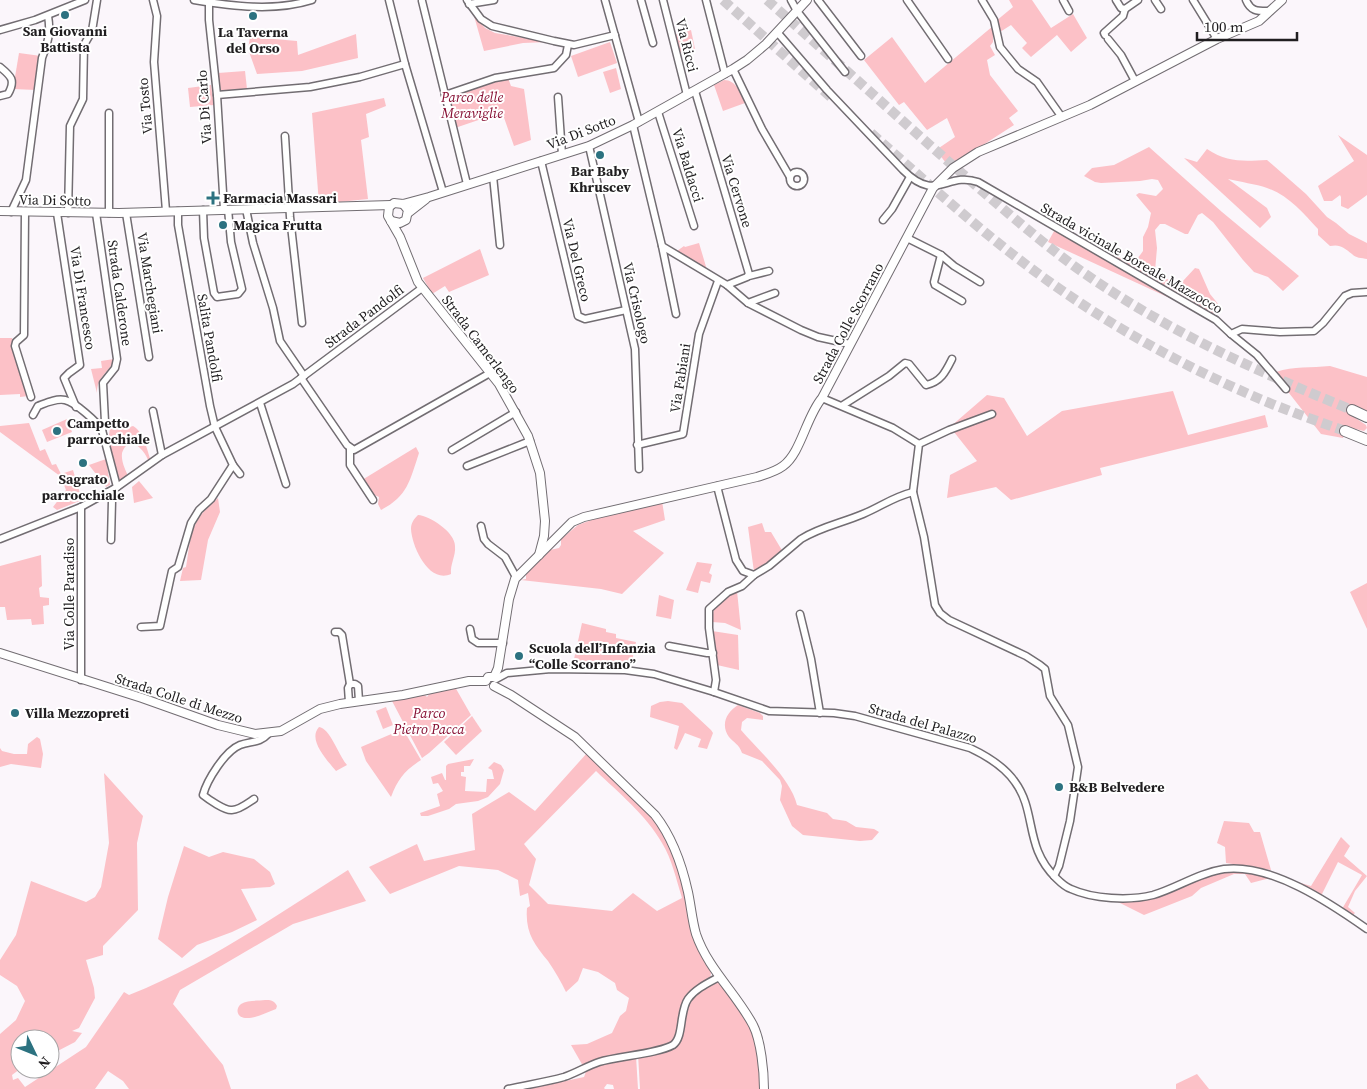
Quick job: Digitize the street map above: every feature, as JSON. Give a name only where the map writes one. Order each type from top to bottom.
[{"type":"highway","points":[[1352,410],[1367,417]]},
{"type":"highway","points":[[1345,431],[1367,440]]},
{"type":"street","points":[[0,30],[48,16],[67,3],[85,0]]},
{"type":"street","points":[[68,213],[70,126],[83,99],[84,45],[92,31],[97,0]]},
{"type":"street","name":"Via Tosto","points":[[153,0],[157,16],[154,62],[166,211]]},
{"type":"street","points":[[194,0],[270,8],[312,0]]},
{"type":"street","points":[[389,0],[405,64],[443,192]]},
{"type":"street","points":[[468,2],[494,0]]},
{"type":"street","points":[[605,0],[636,124],[676,314]]},
{"type":"street","points":[[641,0],[653,43]]},
{"type":"street","name":"Via Ricci","points":[[663,0],[686,95]]},
{"type":"street","points":[[706,0],[725,74]]},
{"type":"street","points":[[791,0],[796,11],[845,72]]},
{"type":"street","name":"Via Di Sotto","points":[[403,204],[589,146],[636,124],[725,74],[757,52],[807,0]]},
{"type":"street","points":[[818,0],[861,56]]},
{"type":"street","points":[[907,0],[948,58]]},
{"type":"street","points":[[982,0],[994,20],[1000,47],[1018,69],[1037,82],[1061,116]]},
{"type":"street","points":[[1063,0],[1069,12]]},
{"type":"street","points":[[1116,0],[1119,6],[1125,9]]},
{"type":"street","points":[[1135,81],[1121,55],[1104,33],[1123,16],[1125,9],[1138,0]]},
{"type":"street","points":[[1155,0],[1162,10]]},
{"type":"street","points":[[1193,0],[1217,40]]},
{"type":"street","points":[[1246,0],[1250,9],[1270,11]]},
{"type":"street","name":"Strada Colle Scorrano","points":[[495,681],[509,599],[516,577],[576,520],[757,478],[782,466],[792,456],[810,416],[822,398],[933,188],[953,168],[978,152],[1090,104],[1259,21],[1282,0]]},
{"type":"street","points":[[422,1],[467,184]]},
{"type":"street","name":"Via Di Carlo","points":[[209,2],[226,209]]},
{"type":"street","points":[[468,2],[482,19],[492,26],[568,45],[581,44],[615,35]]},
{"type":"street","points":[[11,212],[26,180],[42,58],[47,48],[50,34],[48,16]]},
{"type":"street","points":[[777,32],[827,90],[910,177],[933,188]]},
{"type":"street","points":[[445,95],[495,78],[554,68],[566,55],[568,45]]},
{"type":"street","points":[[217,95],[310,87],[360,77],[405,64]]},
{"type":"street","points":[[0,67],[13,80],[8,94],[0,96]]},
{"type":"street","points":[[733,69],[762,129],[790,177]]},
{"type":"street","name":"Via Cervone","points":[[695,91],[748,276]]},
{"type":"street","points":[[558,97],[562,154]]},
{"type":"street","name":"Via Baldacci","points":[[658,112],[694,226]]},
{"type":"street","name":"Via Di Sotto","points":[[109,113],[109,213]]},
{"type":"street","points":[[285,136],[289,208],[302,323]]},
{"type":"street","name":"Via Crisologo","points":[[589,146],[635,350],[638,469]]},
{"type":"street","name":"Via Del Greco","points":[[541,161],[578,316],[585,320],[626,310]]},
{"type":"street","points":[[493,176],[500,245]]},
{"type":"street","points":[[883,220],[892,209],[910,177]]},
{"type":"street","name":"Strada vicinale Boreale Mazzocco","points":[[933,188],[962,179],[978,182],[1216,320],[1257,355],[1286,389]]},
{"type":"street","name":"Via Di Sotto","points":[[408,213],[429,197]]},
{"type":"street","points":[[400,238],[408,213],[407,208],[397,202],[391,205],[388,210],[390,219],[397,224],[404,222]]},
{"type":"street","name":"Via Di Sotto","points":[[367,205],[390,219]]},
{"type":"street","name":"Via Di Sotto","points":[[0,211],[126,213],[391,205]]},
{"type":"street","points":[[203,210],[204,238],[214,293],[217,296],[238,294],[242,289],[231,242],[226,209]]},
{"type":"street","points":[[246,209],[252,243],[273,308],[280,341],[350,448],[350,465],[373,500]]},
{"type":"street","name":"Salita Pandolfi","points":[[178,210],[178,225],[210,406],[215,427],[233,465],[240,474]]},
{"type":"street","points":[[25,212],[24,336],[16,342],[15,346],[31,397]]},
{"type":"street","name":"Via Di Francesco","points":[[57,213],[80,366],[69,372],[64,378],[76,407]]},
{"type":"street","name":"Strada Calderone","points":[[96,213],[117,359],[115,368],[103,383],[105,422],[102,430]]},
{"type":"street","name":"Via Marchegiani","points":[[126,213],[149,357]]},
{"type":"street","name":"Strada Pandolfi","points":[[0,539],[81,507],[117,487],[162,456],[260,403],[303,377],[422,288],[390,219]]},
{"type":"street","points":[[907,238],[941,255],[954,266],[980,282]]},
{"type":"street","points":[[662,246],[727,285],[748,302],[818,337],[850,344]]},
{"type":"street","points":[[941,255],[934,282],[935,285],[962,300]]},
{"type":"street","points":[[727,285],[748,276],[769,271]]},
{"type":"street","name":"Via Fabiani","points":[[637,445],[683,434],[699,334],[718,281]]},
{"type":"street","name":"Strada Camerlengo","points":[[422,288],[499,384],[516,412],[530,441],[540,473],[545,526],[539,555]]},
{"type":"street","points":[[748,302],[775,292]]},
{"type":"street","points":[[1231,334],[1242,329],[1280,332],[1314,331],[1324,323],[1345,296],[1352,293],[1367,292]]},
{"type":"street","points":[[843,405],[889,376],[905,363],[909,364],[926,385],[933,384],[943,377],[952,359]]},
{"type":"street","points":[[350,448],[358,449],[490,373]]},
{"type":"street","points":[[822,398],[843,405],[893,428],[919,444]]},
{"type":"street","points":[[33,414],[38,406],[55,400],[66,400],[98,423],[102,430],[117,487]]},
{"type":"street","points":[[260,403],[286,484]]},
{"type":"street","points":[[153,411],[162,456]]},
{"type":"street","points":[[452,450],[516,412]]},
{"type":"street","points":[[919,444],[949,430],[992,414]]},
{"type":"street","points":[[467,466],[530,441]]},
{"type":"street","points":[[919,444],[913,492],[924,537],[936,605],[940,613],[949,620],[1026,656],[1045,669],[1050,696],[1068,725],[1078,767],[1068,830],[1059,866],[1054,876]]},
{"type":"street","points":[[141,627],[160,626],[172,571],[178,567],[190,525],[199,510],[211,499],[233,465]]},
{"type":"street","points":[[717,486],[736,560],[743,571],[754,575]]},
{"type":"street","points":[[108,492],[112,501],[112,540]]},
{"type":"street","points":[[714,692],[716,680],[709,608],[728,592],[742,586],[811,533],[863,514],[896,497],[913,492]]},
{"type":"street","name":"Via Colle Paradiso","points":[[81,507],[82,680]]},
{"type":"street","points":[[481,526],[488,544],[505,557],[516,577]]},
{"type":"street","points":[[800,614],[811,659],[820,713]]},
{"type":"street","points":[[470,628],[474,641],[503,643]]},
{"type":"street","points":[[335,632],[339,632],[342,635],[350,684],[348,688],[349,702]]},
{"type":"street","points":[[669,646],[713,653]]},
{"type":"street","name":"Strada Colle di Mezzo","points":[[0,653],[142,698],[224,727],[255,734],[281,731],[320,710],[349,702],[403,695],[460,683],[486,681],[488,677],[495,681]]},
{"type":"street","name":"Strada del Palazzo","points":[[495,681],[507,673],[551,669],[625,670],[654,674],[769,711],[855,716],[970,748],[1001,766],[1016,782],[1024,801],[1035,847],[1046,867],[1071,889],[1112,899],[1152,895],[1192,878],[1224,869],[1255,870],[1274,875],[1324,901],[1367,930]]},
{"type":"street","points":[[495,681],[503,690],[575,737],[662,825],[674,846],[688,891],[696,933],[708,960],[753,1026],[758,1044],[764,1089]]},
{"type":"street","points":[[350,684],[358,686],[359,701]]},
{"type":"street","points":[[254,799],[234,810],[230,810],[203,795],[215,769],[235,747],[261,740],[268,734]]},
{"type":"street","points":[[508,1089],[564,1077],[598,1062],[673,1045],[678,1040],[681,1016],[688,999],[698,990],[719,977]]},
{"type":"green space","points":[[1009,0],[1032,0],[1051,28],[1073,14],[1087,38],[1071,52],[1057,35],[1031,57],[1022,48],[1027,43],[1011,25],[1000,32],[996,21],[1013,7]]},
{"type":"green space","points":[[474,16],[485,28],[495,33],[548,42],[523,43],[484,51]]},
{"type":"green space","points":[[993,26],[993,42],[990,46],[995,55],[987,60],[990,75],[1018,111],[1009,118],[1014,125],[949,167],[936,150],[955,137],[947,118],[927,130],[904,102],[899,105],[864,60],[892,37],[925,83]]},
{"type":"green space","points":[[691,30],[695,49],[679,53],[674,35]]},
{"type":"green space","points":[[356,34],[358,58],[302,71],[257,74],[248,49],[250,37],[297,41],[298,55]]},
{"type":"green space","points":[[610,42],[617,63],[578,77],[571,56]]},
{"type":"green space","points":[[19,53],[41,56],[36,90],[13,89]]},
{"type":"green space","points":[[616,68],[621,89],[610,93],[603,72]]},
{"type":"green space","points":[[245,71],[247,89],[220,93],[218,73]]},
{"type":"green space","name":"Parco delle Meraviglie","points":[[508,78],[511,86],[524,89],[531,140],[514,146],[502,112],[455,128],[447,96]]},
{"type":"green space","points":[[724,80],[735,85],[745,103],[723,111],[714,85]]},
{"type":"green space","points":[[211,85],[214,105],[190,107],[188,88]]},
{"type":"green space","points":[[384,98],[386,106],[366,114],[369,137],[361,140],[368,199],[319,204],[312,113]]},
{"type":"green space","points":[[1338,135],[1367,155],[1367,195],[1348,209],[1341,206],[1340,195],[1332,201],[1324,201],[1318,186],[1354,161]]},
{"type":"green space","points":[[1149,147],[1222,212],[1299,276],[1283,291],[1268,277],[1254,272],[1213,222],[1202,213],[1198,215],[1188,234],[1165,224],[1160,224],[1155,230],[1157,248],[1155,271],[1167,279],[1182,282],[1195,268],[1199,269],[1210,294],[1219,305],[1213,318],[1048,242],[1058,224],[1117,257],[1131,261],[1138,258],[1143,251],[1143,237],[1148,227],[1151,213],[1136,195],[1139,193],[1156,196],[1163,189],[1158,180],[1101,183],[1084,176],[1092,168],[1114,165]]},
{"type":"green space","points":[[1207,149],[1229,159],[1243,161],[1267,160],[1306,194],[1327,217],[1349,234],[1367,243],[1367,259],[1359,258],[1340,246],[1330,246],[1318,235],[1318,229],[1307,217],[1282,195],[1263,187],[1228,179],[1267,208],[1271,217],[1260,228],[1184,158],[1197,162]]},
{"type":"green space","points":[[699,243],[707,270],[677,251],[684,246]]},
{"type":"green space","points":[[480,249],[489,275],[449,292],[445,286],[432,294],[423,278]]},
{"type":"green space","points":[[0,338],[12,338],[29,396],[20,397],[20,394],[0,395]]},
{"type":"green space","points":[[114,359],[110,368],[99,382],[97,393],[91,369],[102,368],[101,361]]},
{"type":"green space","points":[[1330,366],[1367,377],[1367,411],[1354,407],[1351,415],[1366,425],[1367,428],[1364,431],[1347,427],[1343,438],[1321,434],[1275,375],[1276,372],[1289,369]]},
{"type":"green space","points":[[1173,391],[1188,435],[1265,415],[1268,427],[1100,468],[1102,475],[1011,500],[996,487],[947,498],[950,475],[977,461],[950,427],[987,395],[1004,398],[1027,436],[1062,411]]},
{"type":"green space","name":"Campetto parrocchiale","points":[[67,419],[72,432],[47,442],[42,430]]},
{"type":"green space","points":[[115,420],[120,430],[133,426],[140,432],[151,461],[149,462],[146,455],[134,444],[126,446],[122,456],[128,476],[119,482],[108,442],[111,421]]},
{"type":"green space","points":[[29,423],[40,451],[45,449],[52,465],[56,464],[61,474],[73,470],[82,500],[57,510],[53,507],[66,490],[58,479],[60,476],[0,432],[0,426]]},
{"type":"green space","points":[[416,447],[419,453],[407,486],[397,499],[381,510],[378,504],[379,497],[370,493],[362,480]]},
{"type":"green space","points":[[106,459],[110,485],[106,487],[89,465]]},
{"type":"green space","points":[[139,481],[153,498],[134,503],[132,487]]},
{"type":"green space","points":[[218,498],[220,512],[208,540],[201,580],[180,581],[183,568],[186,567],[195,525],[202,513]]},
{"type":"green space","points":[[662,501],[665,520],[633,531],[664,553],[622,594],[601,589],[521,580],[526,579],[526,574],[550,550],[559,548],[561,539],[578,525]]},
{"type":"green space","points":[[418,515],[429,518],[451,535],[455,550],[451,574],[443,576],[436,574],[429,569],[418,554],[411,529],[413,521]]},
{"type":"green space","points":[[762,523],[765,532],[771,532],[783,552],[754,572],[748,527]]},
{"type":"green space","points":[[41,555],[42,586],[39,588],[40,597],[49,598],[49,605],[43,606],[44,624],[32,625],[31,619],[7,620],[5,607],[0,607],[0,566]]},
{"type":"green space","points":[[697,562],[712,564],[709,573],[712,575],[710,583],[701,581],[698,593],[686,590]]},
{"type":"green space","points":[[1367,583],[1367,629],[1350,592]]},
{"type":"green space","points":[[737,591],[741,630],[725,623],[712,622],[714,607],[728,595]]},
{"type":"green space","points":[[659,595],[674,600],[671,619],[656,616]]},
{"type":"green space","points":[[582,623],[606,629],[606,632],[616,634],[616,638],[636,642],[630,670],[572,668]]},
{"type":"green space","points":[[712,631],[738,635],[739,670],[717,665]]},
{"type":"green space","name":"Parco Pietro Pacca","points":[[455,687],[471,715],[422,758],[392,701],[425,695],[427,697],[430,693]]},
{"type":"green space","points":[[668,701],[682,703],[711,730],[713,733],[707,749],[698,747],[701,739],[685,733],[677,750],[674,748],[679,726],[650,717],[651,706]]},
{"type":"green space","points":[[738,705],[760,713],[763,716],[763,720],[747,718],[742,722],[741,730],[781,775],[794,795],[797,805],[827,813],[833,819],[846,821],[856,827],[874,829],[879,832],[872,840],[860,841],[803,835],[792,826],[780,800],[782,786],[780,780],[762,761],[742,753],[726,732],[726,719]]},
{"type":"green space","points":[[386,707],[393,725],[383,729],[376,711]]},
{"type":"green space","points":[[472,716],[482,731],[456,755],[444,742]]},
{"type":"green space","points":[[319,727],[331,737],[347,765],[336,771],[324,756],[315,738]]},
{"type":"green space","points":[[403,729],[421,760],[402,776],[391,797],[366,761],[361,747]]},
{"type":"green space","points":[[37,737],[40,739],[43,754],[41,768],[11,764],[0,767],[0,748],[2,751],[14,754],[27,754],[28,744]]},
{"type":"green space","points":[[587,753],[655,819],[675,856],[699,945],[711,973],[710,980],[719,977],[751,1027],[757,1046],[761,1089],[640,1089],[638,1054],[583,1066],[571,1045],[587,1044],[612,1033],[620,1016],[626,1011],[629,998],[617,990],[615,983],[598,972],[583,968],[578,981],[566,992],[529,931],[527,924],[527,908],[530,906],[528,893],[520,896],[518,880],[498,870],[459,866],[390,894],[369,867],[417,844],[424,861],[475,850],[472,814],[509,792],[535,811]],"holes":[[[596,771],[632,805],[656,833],[674,869],[682,898],[657,911],[633,893],[612,911],[548,904],[529,885],[536,859],[524,844]]]},
{"type":"green space","points":[[474,759],[470,766],[464,766],[464,772],[461,772],[461,776],[466,777],[465,791],[486,792],[487,779],[494,779],[492,770],[488,768],[494,762],[501,765],[504,770],[500,784],[488,797],[478,801],[456,804],[449,809],[428,816],[421,816],[420,813],[440,806],[437,794],[443,791],[438,783],[433,784],[431,777],[442,773],[446,780],[446,766],[448,764]]},
{"type":"green space","points":[[104,773],[143,816],[137,843],[138,910],[103,946],[103,955],[86,960],[95,998],[79,1028],[72,1031],[82,1033],[75,1042],[60,1050],[60,1029],[10,1029],[10,1079],[19,1079],[25,1087],[37,1079],[60,1079],[60,1064],[86,1047],[124,992],[129,995],[158,983],[214,954],[348,870],[366,901],[293,924],[180,990],[173,1004],[223,1065],[231,1089],[129,1089],[123,1081],[108,1071],[95,1089],[0,1089],[0,1034],[16,1020],[25,1001],[17,986],[0,975],[0,960],[16,935],[31,881],[86,902],[95,897],[101,887],[109,843]]},
{"type":"green space","points":[[1224,821],[1249,823],[1254,832],[1260,832],[1271,870],[1226,863],[1225,847],[1217,843]]},
{"type":"green space","points":[[1341,837],[1350,846],[1344,856],[1367,876],[1355,891],[1348,907],[1355,913],[1353,915],[1342,909],[1362,875],[1338,862],[1321,896],[1280,877],[1311,886]]},
{"type":"green space","points":[[184,846],[209,857],[223,852],[254,859],[270,872],[275,884],[270,887],[241,889],[257,920],[197,945],[182,958],[158,939],[168,897]]},
{"type":"green space","points":[[1236,869],[1274,877],[1251,883],[1245,874],[1234,874],[1201,888],[1192,896],[1144,915],[1112,899],[1152,895],[1192,878]]},
{"type":"green space","points":[[265,1000],[275,1003],[276,1009],[249,1018],[242,1017],[239,1014],[238,1008],[241,1004],[249,1001]]},
{"type":"green space","points":[[636,1056],[638,1089],[614,1089],[613,1085],[607,1084],[605,1089],[528,1089],[584,1077],[587,1069]]},
{"type":"green space","points":[[1197,1074],[1209,1089],[1176,1089],[1176,1084]]},
{"type":"tunnel","points":[[723,0],[834,100]]},
{"type":"tunnel","points":[[767,0],[998,205],[1081,271],[1113,293],[1179,331],[1247,365],[1352,410]]},
{"type":"tunnel","points":[[871,133],[1013,255],[1087,307],[1159,350],[1235,388],[1281,408],[1345,431]]},
{"type":"place","name":"San Giovanni Battista","points":[[65,15]]},
{"type":"place","name":"La Taverna del Orso","points":[[253,16]]},
{"type":"place","name":"Bar Baby Khruscev","points":[[600,155]]},
{"type":"place","name":"Farmacia Massari","points":[[213,198]]},
{"type":"place","name":"Magica Frutta","points":[[223,225]]},
{"type":"place","name":"Campetto parrocchiale","points":[[57,431]]},
{"type":"place","name":"Sagrato parrocchiale","points":[[83,463]]},
{"type":"place","name":"Scuola dell’Infanzia “Colle Scorrano”","points":[[519,656]]},
{"type":"place","name":"Villa Mezzopreti","points":[[15,713]]},
{"type":"place","name":"B&B Belvedere","points":[[1059,787]]}]
